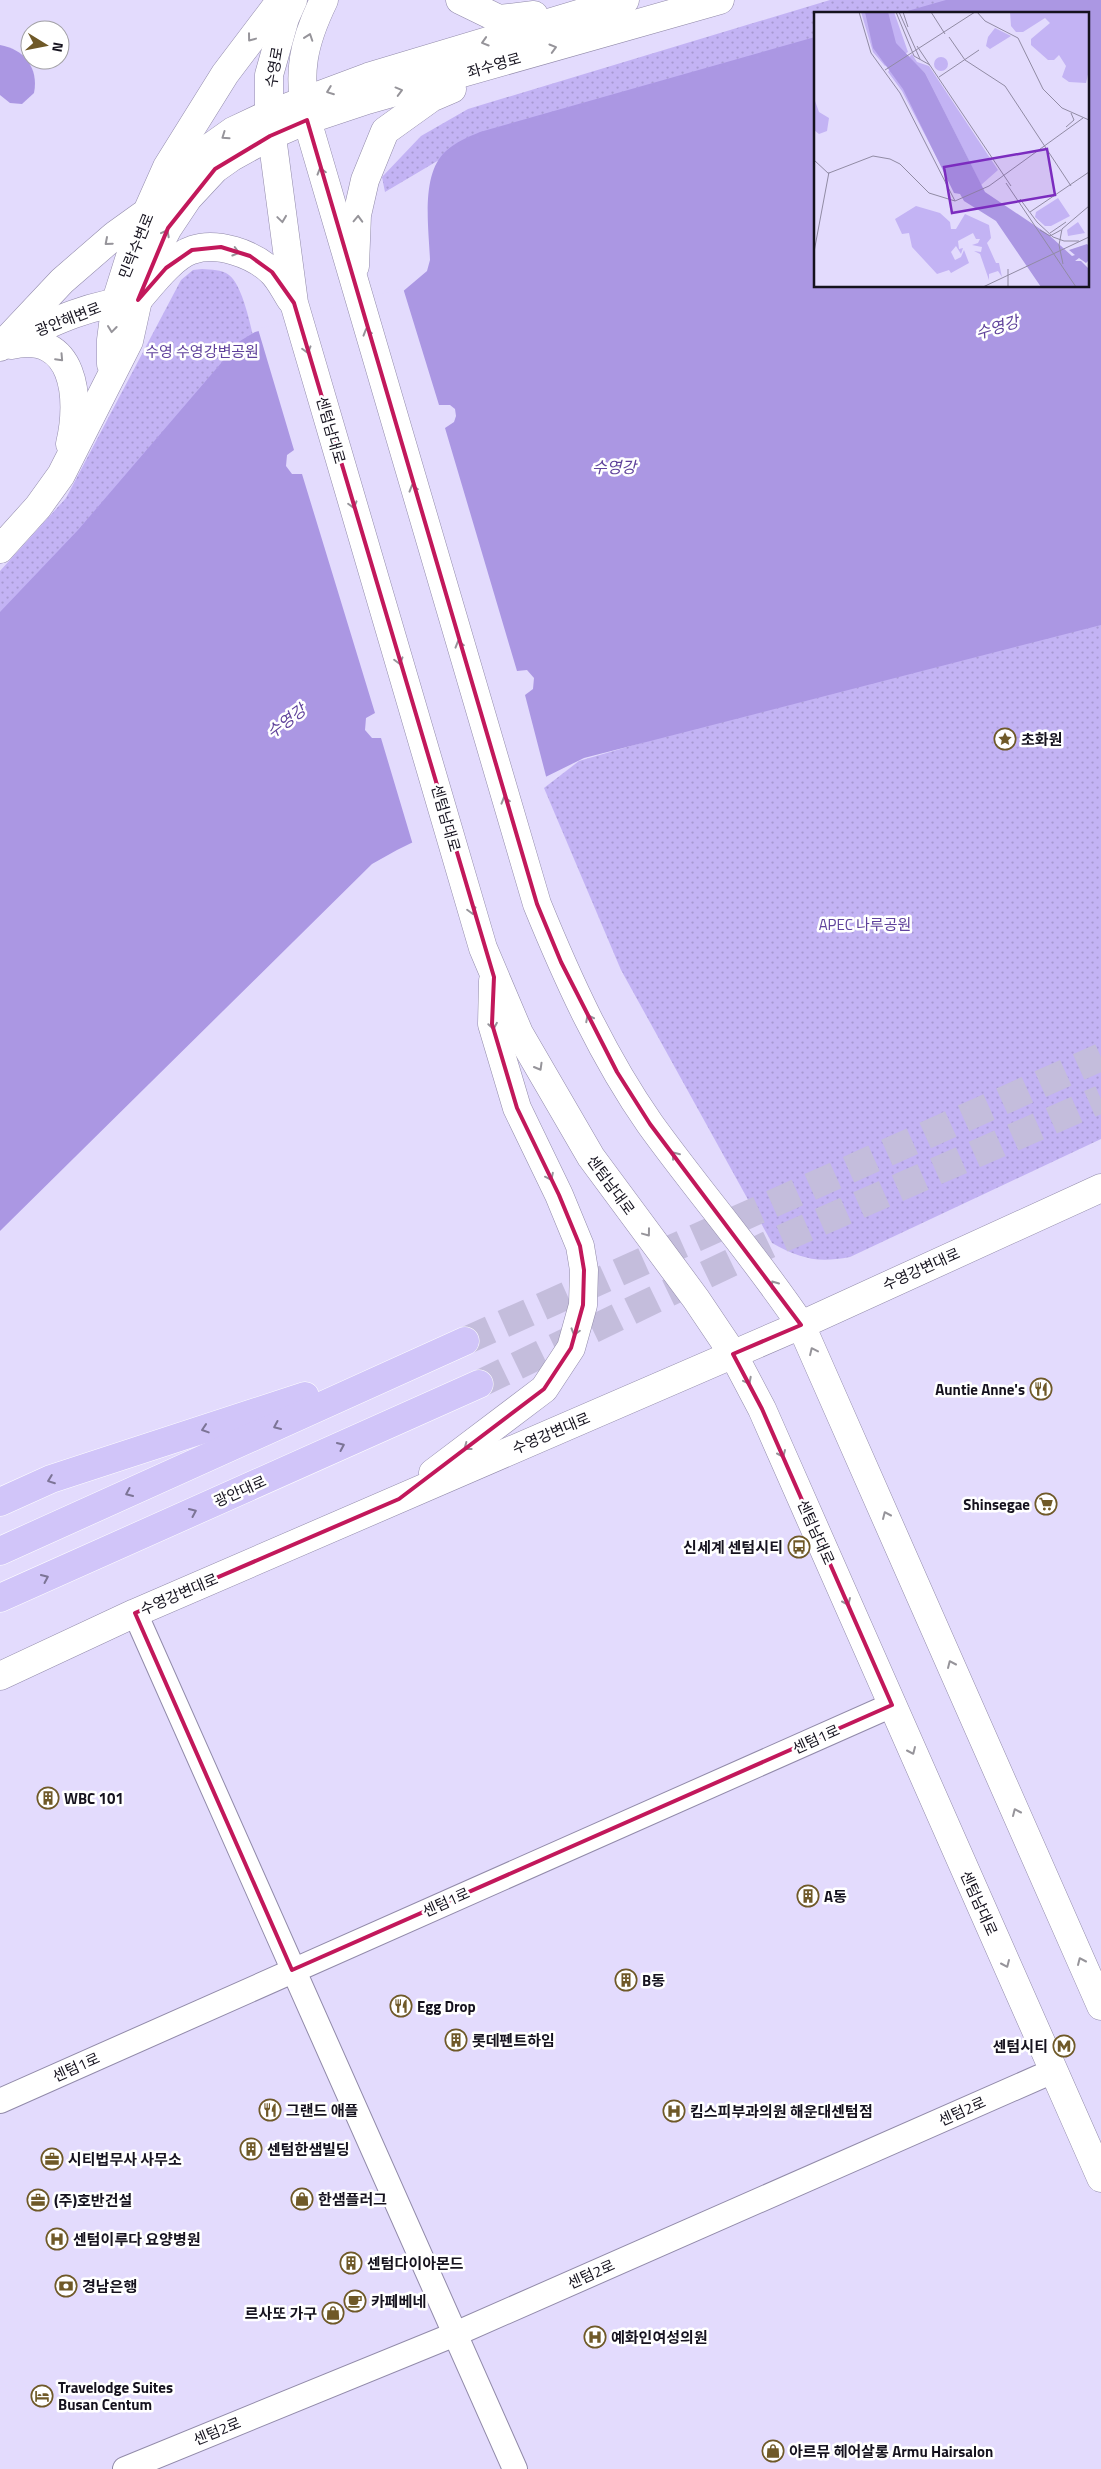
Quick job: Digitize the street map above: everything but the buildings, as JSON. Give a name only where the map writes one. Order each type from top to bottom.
[{"type":"highway","points":[[0,1551],[464,1341]]},
{"type":"highway","points":[[0,1502],[51,1479],[435,1354]]},
{"type":"highway","name":"광안대로","points":[[0,1598],[479,1384]]},
{"type":"main road","points":[[0,347],[62,281],[147,212],[167,167],[225,74],[281,0]]},
{"type":"main road","name":"수영로","points":[[270,125],[269,75],[284,18],[293,0]]},
{"type":"main road","name":"수영로","points":[[305,111],[302,61],[315,18],[324,0]]},
{"type":"main road","points":[[460,0],[499,19],[541,14],[565,18]]},
{"type":"main road","name":"좌수영로","points":[[270,125],[305,111],[368,77],[625,0]]},
{"type":"main road","name":"좌수영로","points":[[305,111],[366,100],[490,67],[720,0]]},
{"type":"main road","points":[[353,285],[358,245],[357,214],[365,180],[385,131],[431,98],[458,86],[490,67]]},
{"type":"main road","points":[[305,111],[353,285],[519,846],[560,962],[617,1072],[650,1124],[771,1280],[801,1325],[1101,2006]]},
{"type":"main road","name":"민락수변로","points":[[0,549],[38,507],[62,476],[129,341],[127,301],[133,247],[147,212],[195,158],[233,131],[270,125]]},
{"type":"main road","name":"민락수변로","points":[[127,301],[168,228],[188,198],[215,169],[270,125]]},
{"type":"main road","name":"센텀남대로","points":[[270,125],[294,303],[483,948],[494,977],[519,1033],[591,1157],[696,1299],[733,1354],[762,1409],[1101,2178]]},
{"type":"main road","points":[[127,301],[166,268],[192,250],[221,248],[250,256],[272,272],[294,303]]},
{"type":"main road","name":"광안해변로","points":[[0,347],[81,310],[127,301]]},
{"type":"main road","points":[[0,347],[26,342],[48,347],[65,362],[74,386],[76,407],[62,476]]},
{"type":"main road","points":[[399,1499],[544,1389],[571,1348],[583,1305],[584,1270],[580,1246],[559,1195],[517,1108],[492,1024],[494,977]]},
{"type":"main road","name":"수영강변대로","points":[[0,1676],[135,1613],[801,1325],[1101,1188]]},
{"type":"street","points":[[135,1613],[453,2335],[515,2469]]},
{"type":"street","name":"센텀1로","points":[[0,2101],[292,1970],[892,1706]]},
{"type":"street","name":"센텀2로","points":[[125,2469],[453,2335],[1053,2071]]},
{"type":"highlighted area","points":[[307,120],[537,904],[561,962],[617,1072],[650,1124],[801,1325],[733,1354],[762,1409],[892,1705],[292,1970],[135,1613],[399,1499],[544,1389],[571,1348],[583,1305],[584,1270],[580,1246],[559,1195],[517,1108],[492,1024],[494,977],[294,303],[272,272],[250,256],[221,247],[192,250],[166,268],[138,300],[168,228],[215,169],[270,136]]},
{"type":"green space","points":[[830,0],[1019,0],[977,12],[814,12],[814,58],[461,147],[385,192],[382,177],[421,136],[468,109]]},
{"type":"green space","name":"수영 수영강변공원","points":[[202,269],[223,272],[235,281],[248,314],[259,360],[0,648],[0,571],[66,498],[181,280],[193,270]]},
{"type":"green space","name":"APEC 나루공원","points":[[1101,609],[1101,1139],[850,1257],[828,1260],[792,1253],[772,1243],[621,970],[544,788],[579,761]]},
{"type":"water","name":"수영강","points":[[946,0],[1101,0],[1101,625],[584,758],[397,850],[372,864],[0,1231],[0,612],[78,530],[240,341],[255,332],[401,293],[427,271],[430,260],[428,202],[432,173],[446,151],[458,142],[480,132],[814,37],[814,288],[1088,288],[1088,12],[904,12]]},
{"type":"water","points":[[0,45],[9,47],[20,53],[20,70],[32,70],[35,84],[34,93],[22,104],[10,103],[0,95]]},
{"type":"pier","points":[[403,288],[439,405],[450,405],[455,409],[456,416],[454,422],[445,428],[517,671],[527,670],[534,678],[533,689],[525,695],[547,780],[413,845],[381,738],[372,738],[365,730],[366,718],[375,713],[302,474],[292,474],[286,466],[287,455],[294,450],[258,329]]},
{"type":"tunnel","points":[[465,1341],[1101,1057]]},
{"type":"tunnel","points":[[479,1384],[772,1243],[1101,1099]]},
{"type":"place","name":"초화원","points":[[1005,739]]},
{"type":"place","name":"Auntie Anne's","points":[[1041,1389]]},
{"type":"place","name":"Shinsegae","points":[[1046,1504]]},
{"type":"place","name":"신세계 센텀시티","points":[[799,1547]]},
{"type":"place","name":"WBC 101","points":[[48,1798]]},
{"type":"place","name":"A동","points":[[808,1896]]},
{"type":"place","name":"B동","points":[[626,1980]]},
{"type":"place","name":"Egg Drop","points":[[401,2006]]},
{"type":"place","name":"롯데펜트하임","points":[[456,2040]]},
{"type":"place","name":"센텀시티","points":[[1064,2046]]},
{"type":"place","name":"그랜드 애플","points":[[270,2110]]},
{"type":"place","name":"킴스피부과의원 해운대센텀점","points":[[674,2111]]},
{"type":"place","name":"센텀한샘빌딩","points":[[251,2149]]},
{"type":"place","name":"시티법무사 사무소","points":[[52,2159]]},
{"type":"place","name":"한샘플러그","points":[[302,2199]]},
{"type":"place","name":"(주)호반건설","points":[[38,2200]]},
{"type":"place","name":"센텀이루다 요양병원","points":[[57,2239]]},
{"type":"place","name":"센텀다이아몬드","points":[[351,2263]]},
{"type":"place","name":"경남은행","points":[[66,2286]]},
{"type":"place","name":"카페베네","points":[[355,2301]]},
{"type":"place","name":"르사또 가구","points":[[333,2313]]},
{"type":"place","name":"예화인여성의원","points":[[595,2337]]},
{"type":"place","name":"Travelodge Suites Busan Centum","points":[[42,2396]]},
{"type":"place","name":"아르뮤 헤어살롱 Armu Hairsalon","points":[[773,2451]]}]
